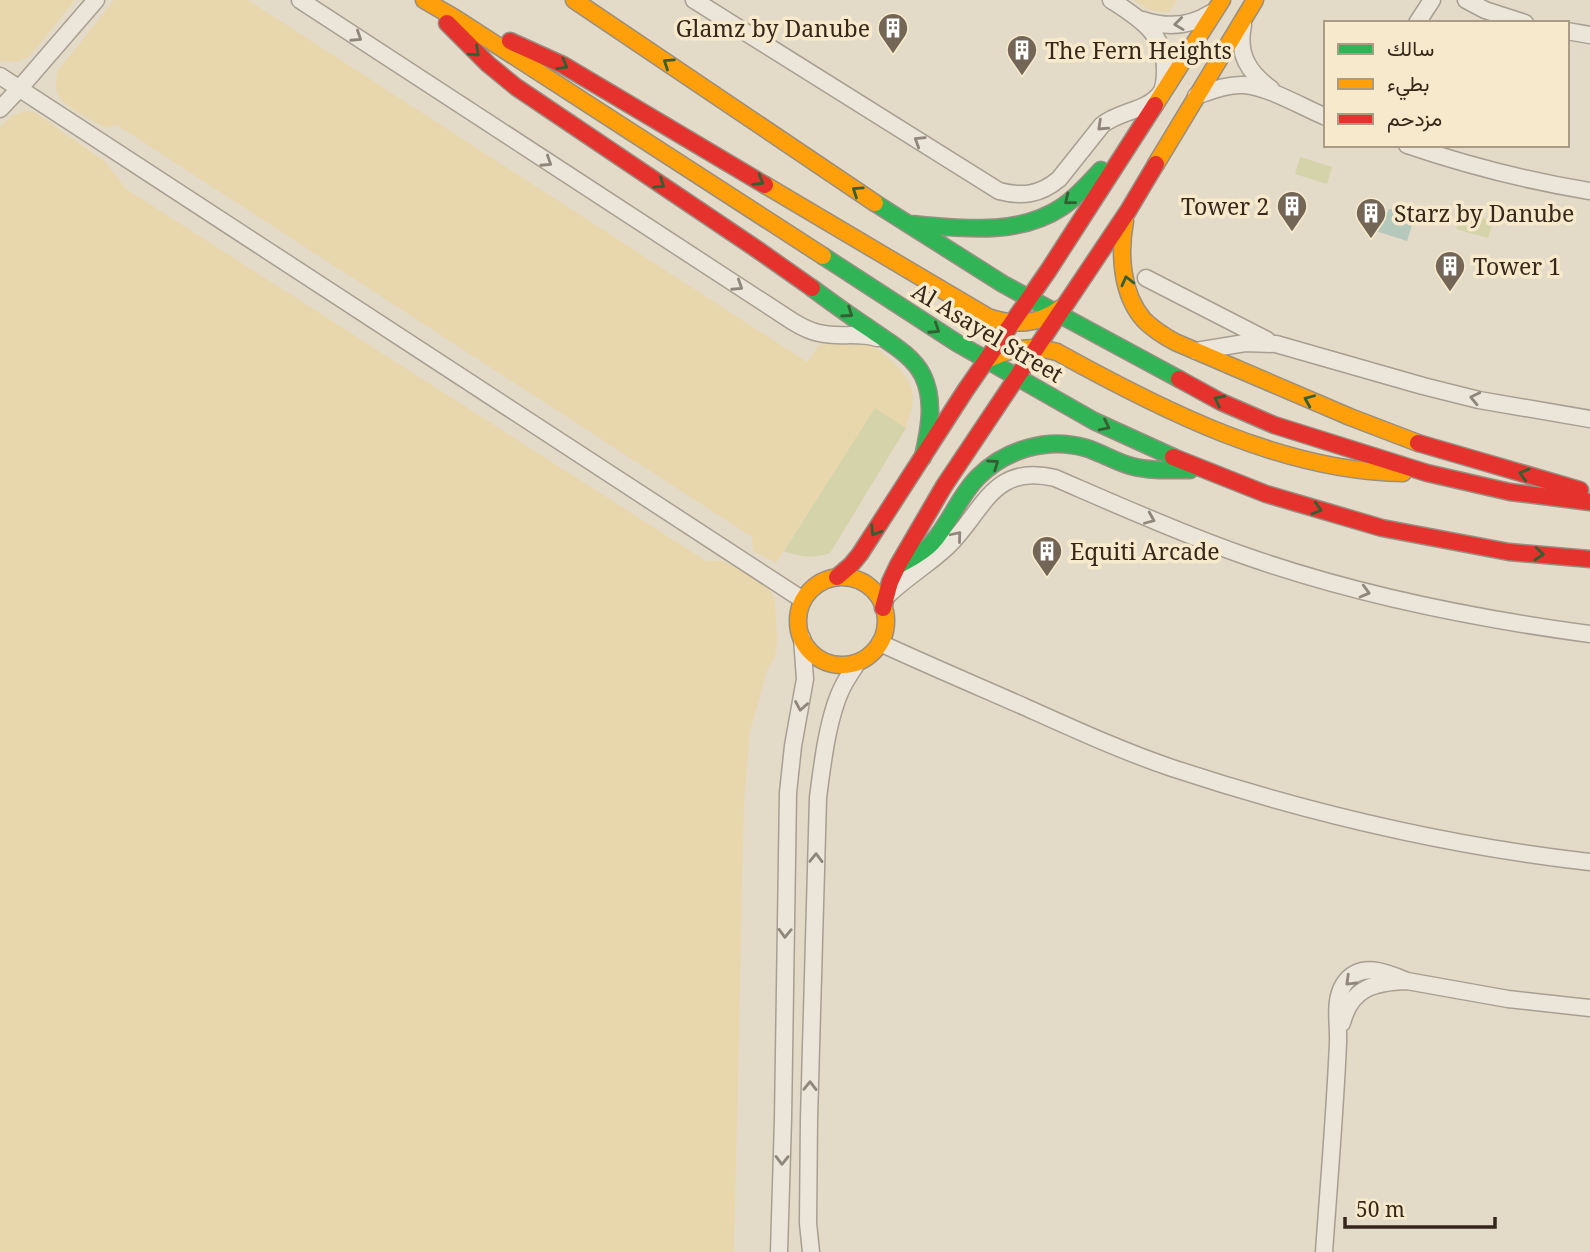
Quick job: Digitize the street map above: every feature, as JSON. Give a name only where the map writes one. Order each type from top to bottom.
[{"type":"main road","points":[[1019,374],[1027,347],[1060,310],[1128,211],[1255,0]]},
{"type":"main road","points":[[426,1],[464,42],[516,87],[758,250],[902,352],[924,378],[929,396],[929,434],[923,457]]},
{"type":"main road","name":"Al Asayel Street","points":[[426,1],[957,343],[1019,374],[1038,390],[1094,421],[1266,494],[1382,528],[1509,552],[1590,559]]},
{"type":"main road","points":[[580,2],[906,224],[1003,284],[1026,303],[1060,310],[1221,402],[1274,425],[1427,473],[1510,492],[1590,502]]},
{"type":"main road","points":[[837,577],[860,554],[987,360],[1019,324],[1026,303],[1219,5]]},
{"type":"main road","points":[[455,18],[563,65],[988,317],[1019,324],[1039,322],[1060,310]]},
{"type":"main road","points":[[906,224],[993,230],[1016,227],[1039,219],[1080,192],[1135,135]]},
{"type":"main road","points":[[1128,211],[1122,231],[1123,267],[1130,295],[1139,314],[1153,329],[1194,351],[1419,443],[1590,493]]},
{"type":"main road","points":[[885,602],[860,581],[837,577],[827,580],[818,584],[803,600],[799,612],[802,638],[809,650],[819,658],[831,664],[844,665],[857,663],[880,643],[886,620],[885,602],[898,565],[944,486],[1019,374],[1031,335],[1019,324]]},
{"type":"main road","points":[[987,360],[1027,347],[1057,352],[1182,416],[1228,435],[1303,460],[1363,472],[1427,473]]},
{"type":"main road","points":[[898,565],[931,544],[983,472],[1008,455],[1027,447],[1061,444],[1085,448],[1129,466],[1207,471]]},
{"type":"street","points":[[0,109],[96,0]]},
{"type":"street","points":[[300,0],[792,321],[820,334],[862,334],[888,342]]},
{"type":"street","points":[[694,0],[999,191],[1013,195],[1034,194],[1051,186],[1102,125],[1117,115],[1149,103],[1161,94],[1165,78],[1161,45],[1140,19],[1111,0]]},
{"type":"street","points":[[1418,21],[1432,0]]},
{"type":"street","points":[[1466,0],[1485,10],[1519,21]]},
{"type":"street","points":[[1140,19],[1156,24],[1179,25],[1202,19],[1219,5]]},
{"type":"street","points":[[1245,15],[1241,44],[1245,60],[1251,72],[1281,97]]},
{"type":"street","points":[[1569,31],[1590,36]]},
{"type":"street","points":[[0,76],[803,600]]},
{"type":"street","points":[[1196,96],[1215,89],[1244,85],[1281,97],[1324,116]]},
{"type":"street","points":[[1413,147],[1460,162],[1590,191]]},
{"type":"street","points":[[1146,278],[1276,344],[1468,397],[1590,419]]},
{"type":"street","points":[[1194,351],[1245,343],[1276,344]]},
{"type":"street","points":[[885,602],[903,580],[950,544],[988,495],[1000,485],[1015,478],[1043,475],[1171,528],[1309,576],[1450,612],[1590,634]]},
{"type":"street","points":[[779,1252],[788,793],[805,679],[802,638]]},
{"type":"street","points":[[880,643],[1108,744],[1280,802],[1415,835],[1590,862]]},
{"type":"street","points":[[811,1252],[808,1223],[809,1119],[818,798],[822,764],[835,707],[842,687],[857,663]]},
{"type":"street","points":[[1324,1252],[1338,1039],[1347,1008],[1358,994],[1367,987],[1378,984],[1407,981],[1508,999],[1590,1008]]},
{"type":"green space","points":[[1300,157],[1332,167],[1327,184],[1295,174]]},
{"type":"green space","points":[[1461,212],[1493,221],[1488,238],[1456,229]]},
{"type":"green space","points":[[875,407],[906,428],[830,553],[807,556],[784,551]]},
{"type":"sand","points":[[0,0],[75,0],[29,57],[17,62],[0,61]]},
{"type":"sand","points":[[114,0],[248,0],[807,362],[819,345],[863,344],[881,352],[901,371],[912,391],[913,400],[906,428],[875,408],[776,563],[753,551],[752,537],[117,125],[106,128],[67,105],[57,92],[57,72]]},
{"type":"sand","points":[[1134,0],[1177,0],[1169,12],[1164,12],[1151,10]]},
{"type":"sand","points":[[25,111],[36,113],[104,161],[126,189],[706,561],[723,561],[768,585],[775,602],[777,641],[775,657],[767,670],[750,731],[744,801],[734,1252],[0,1252],[0,127],[13,115]]},
{"type":"shaded area","points":[[1372,208],[1387,213],[1389,209],[1397,209],[1399,217],[1413,222],[1407,241],[1366,228]]},
{"type":"traffic: fast","points":[[910,224],[988,228],[1026,223],[1045,217],[1062,207],[1101,170]]},
{"type":"traffic: fast","points":[[875,203],[1003,284],[1179,379]]},
{"type":"traffic: fast","points":[[823,256],[957,343],[1094,421],[1173,457]]},
{"type":"traffic: fast","points":[[812,288],[900,349],[919,368],[927,386],[930,406],[923,457]]},
{"type":"traffic: fast","points":[[901,564],[932,543],[978,477],[1001,459],[1028,448],[1072,445],[1138,468],[1190,470]]},
{"type":"traffic: slow","points":[[424,0],[823,256]]},
{"type":"traffic: slow","points":[[574,0],[875,203]]},
{"type":"traffic: slow","points":[[1155,105],[1222,0]]},
{"type":"traffic: slow","points":[[1156,164],[1255,0]]},
{"type":"traffic: slow","points":[[765,185],[988,317],[1017,323],[1035,321],[1061,308]]},
{"type":"traffic: slow","points":[[1125,221],[1122,260],[1126,286],[1136,310],[1155,329],[1175,342],[1418,443]]},
{"type":"traffic: slow","points":[[987,360],[1021,349],[1057,352],[1180,415],[1268,449],[1313,462],[1358,470],[1403,473]]},
{"type":"traffic: slow","points":[[842,577],[859,581],[873,590],[882,604],[886,621],[882,638],[873,652],[859,661],[842,665],[825,661],[811,652],[802,638],[798,621],[802,604],[811,590],[825,581],[842,577]]},
{"type":"traffic: jam","points":[[447,23],[488,64],[516,87],[812,288]]},
{"type":"traffic: jam","points":[[510,41],[563,65],[765,185]]},
{"type":"traffic: jam","points":[[837,577],[860,554],[1155,105]]},
{"type":"traffic: jam","points":[[883,608],[898,565],[944,486],[1128,211],[1156,164]]},
{"type":"traffic: jam","points":[[1179,379],[1221,402],[1274,425],[1427,473],[1510,492],[1590,502]]},
{"type":"traffic: jam","points":[[1418,443],[1580,490]]},
{"type":"traffic: jam","points":[[1173,457],[1266,494],[1382,528],[1509,552],[1590,559]]},
{"type":"place","name":"Glamz by Danube","points":[[893,55]]},
{"type":"place","name":"The Fern Heights","points":[[1022,77]]},
{"type":"place","name":"Tower 2","points":[[1292,233]]},
{"type":"place","name":"Starz by Danube","points":[[1371,240]]},
{"type":"place","name":"Tower 1","points":[[1450,293]]},
{"type":"place","name":"Equiti Arcade","points":[[1047,578]]}]
